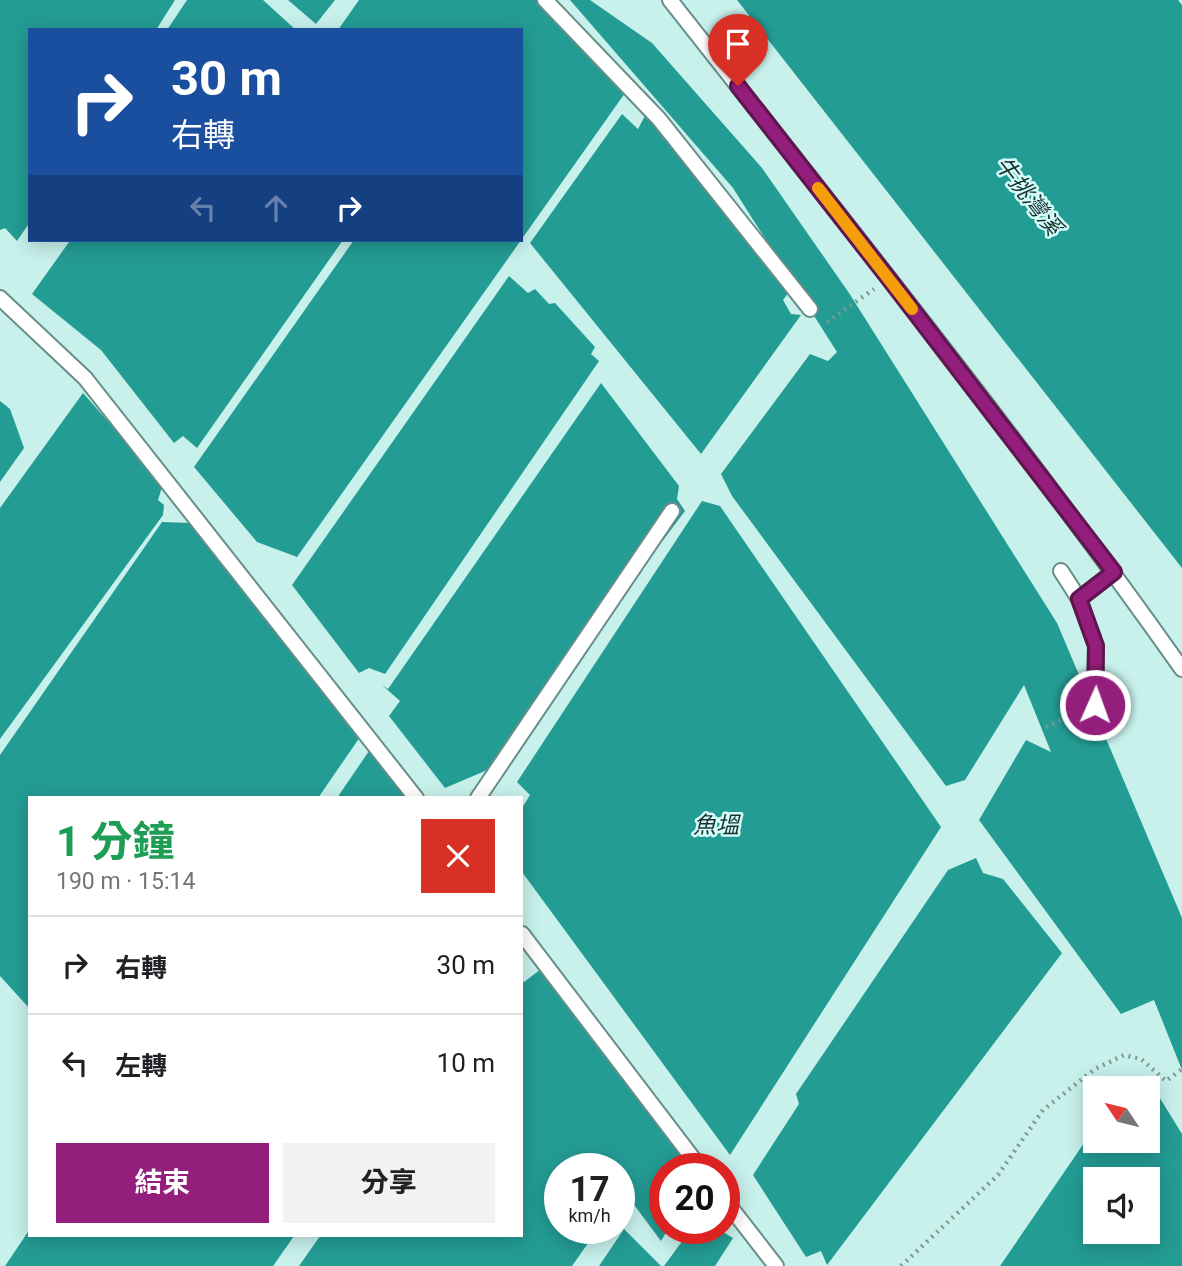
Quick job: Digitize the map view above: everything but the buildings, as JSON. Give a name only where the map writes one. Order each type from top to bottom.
[{"type":"lane","points":[[545,0],[659,120],[810,309]]},
{"type":"lane","points":[[670,0],[1114,572],[1182,669]]},
{"type":"lane","points":[[0,298],[85,378],[414,796]]},
{"type":"lane","points":[[479,796],[672,511]]},
{"type":"lane","points":[[1060,571],[1079,599],[1096,646],[1095,705]]},
{"type":"lane","points":[[1079,599],[1114,572]]},
{"type":"lane","points":[[523,935],[689,1153]]},
{"type":"lane","points":[[740,1220],[776,1266]]},
{"type":"path","points":[[821,326],[889,279]]},
{"type":"path","points":[[1046,727],[1095,705]]},
{"type":"path","points":[[901,1266],[998,1175],[1043,1110],[1095,1069],[1124,1055],[1141,1059],[1166,1080],[1182,1069]]},
{"type":"water","points":[[0,0],[175,0],[157,28],[28,28],[28,225],[17,241],[5,228],[0,230]]},
{"type":"water","points":[[187,0],[263,0],[294,28],[168,28]]},
{"type":"water","points":[[288,0],[335,0],[316,24]]},
{"type":"water","points":[[359,0],[544,0],[630,86],[523,238],[523,28],[339,28]]},
{"type":"water","points":[[570,0],[590,0],[652,43],[762,168],[849,293],[1057,623],[1182,918],[1182,1070],[1154,1000],[1121,1014],[979,820],[1026,740],[1051,752],[1024,685],[965,780],[946,786],[732,496],[721,474],[810,354],[828,361],[837,352],[733,188]]},
{"type":"water","name":"牛挑灣溪","points":[[737,0],[1178,0],[1182,5],[1182,568]]},
{"type":"water","points":[[647,112],[791,289],[783,300],[791,314],[801,315],[701,454],[530,243],[622,114],[638,129]]},
{"type":"water","points":[[69,242],[342,242],[197,448],[183,436],[174,443],[101,350],[32,294]]},
{"type":"water","points":[[353,242],[520,242],[297,557],[257,542],[194,467]]},
{"type":"water","points":[[509,276],[528,293],[535,289],[549,304],[555,303],[595,347],[591,354],[599,361],[385,674],[369,668],[359,673],[292,585]]},
{"type":"water","points":[[601,383],[679,486],[677,499],[685,511],[492,768],[445,788],[389,716],[400,701],[382,685],[388,689]]},
{"type":"water","points":[[83,393],[163,484],[158,500],[164,505],[163,515],[0,739],[0,508]]},
{"type":"water","points":[[0,401],[10,409],[24,448],[0,482]]},
{"type":"water","name":"魚塭","points":[[702,501],[720,506],[941,827],[731,1153],[729,1153],[523,873],[523,806],[530,795],[517,782]]},
{"type":"water","points":[[162,522],[191,523],[360,737],[319,796],[28,796],[28,1007],[0,976],[0,755]]},
{"type":"water","points":[[369,751],[404,796],[338,796]]},
{"type":"water","points":[[976,858],[983,873],[1003,879],[1062,953],[827,1265],[821,1251],[806,1257],[753,1175],[799,1104],[796,1094],[948,870]]},
{"type":"water","points":[[545,966],[687,1153],[649,1153],[649,1225],[635,1206],[635,1153],[544,1153],[544,1244],[587,1244],[572,1266],[299,1266],[319,1237],[523,1237],[523,982]]},
{"type":"water","points":[[1160,1098],[1182,1134],[1182,1266],[1000,1266],[1083,1145],[1083,1153],[1160,1153]]},
{"type":"water","points":[[28,1232],[28,1237],[293,1237],[273,1266],[5,1266]]},
{"type":"water","points":[[635,1240],[661,1266],[599,1266],[614,1244],[635,1244]]},
{"type":"water","points":[[680,1244],[729,1244],[715,1266],[664,1266]]},
{"type":"slow traffic","points":[[818,188],[912,309]]},
{"type":"route","points":[[738,86],[1114,572],[1079,599],[1096,646],[1095,705]]}]
